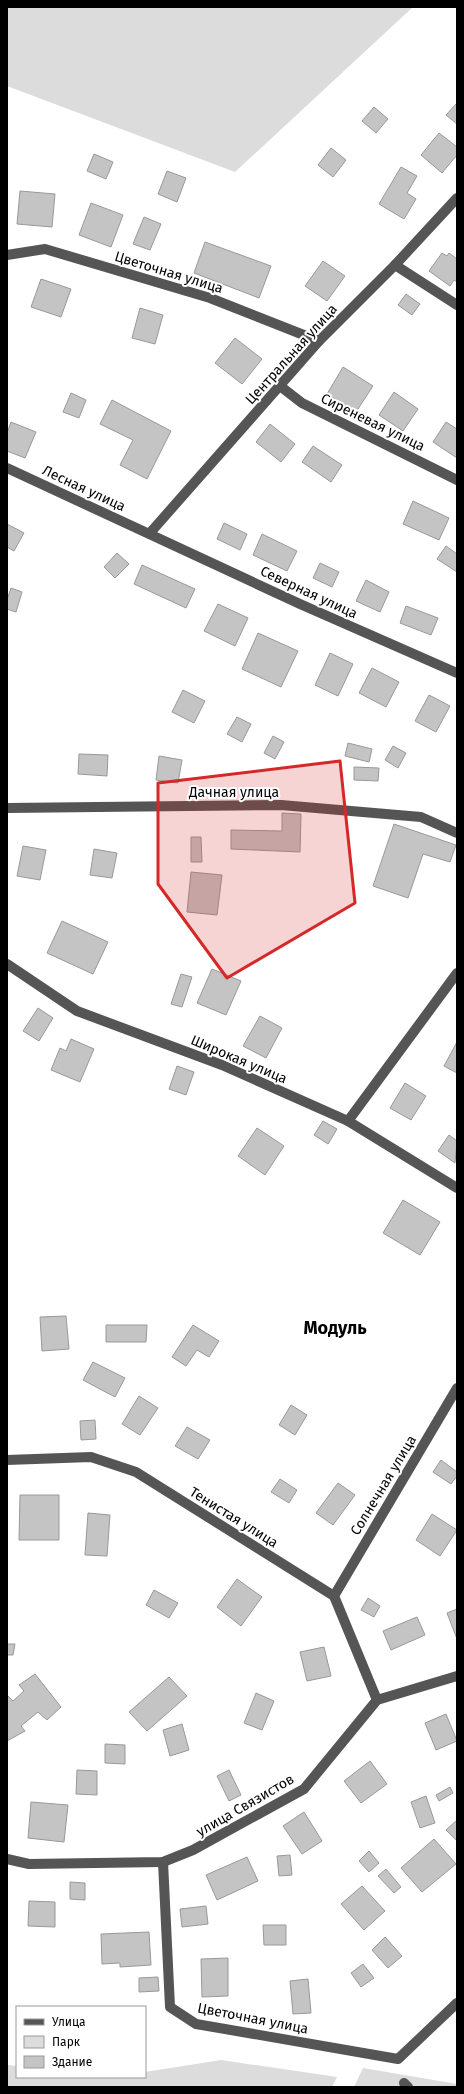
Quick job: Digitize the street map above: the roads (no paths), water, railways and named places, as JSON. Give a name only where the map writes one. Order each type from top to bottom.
[{"type":"street","name":"Центральная улица","points":[[150,533],[319,341],[395,265],[457,198]]},
{"type":"street","name":"Цветочная улица","points":[[7,255],[45,249],[210,298],[319,341]]},
{"type":"street","points":[[395,265],[457,305]]},
{"type":"street","name":"Сиреневая улица","points":[[280,386],[302,403],[457,480]]},
{"type":"street","name":"Лесная улица","points":[[7,468],[150,533]]},
{"type":"street","name":"Северная улица","points":[[150,533],[300,604],[457,673]]},
{"type":"street","name":"Дачная улица","points":[[7,808],[281,805],[421,817],[457,833]]},
{"type":"street","name":"Широкая улица","points":[[7,964],[78,1011],[222,1065],[348,1121],[457,1188]]},
{"type":"street","points":[[348,1121],[457,974]]},
{"type":"street","name":"Солнечная улица","points":[[334,1596],[457,1388]]},
{"type":"street","name":"Тенистая улица","points":[[7,1460],[91,1457],[136,1472],[334,1596]]},
{"type":"street","points":[[334,1596],[377,1700],[457,1676]]},
{"type":"street","name":"улица Связистов","points":[[7,1859],[29,1864],[163,1862],[193,1850],[304,1789],[377,1700]]},
{"type":"street","name":"Цветочная улица","points":[[163,1862],[170,2007],[196,2024],[398,2059],[457,2004]]},
{"type":"district","name":"Модуль","points":[[335,1328]]}]
